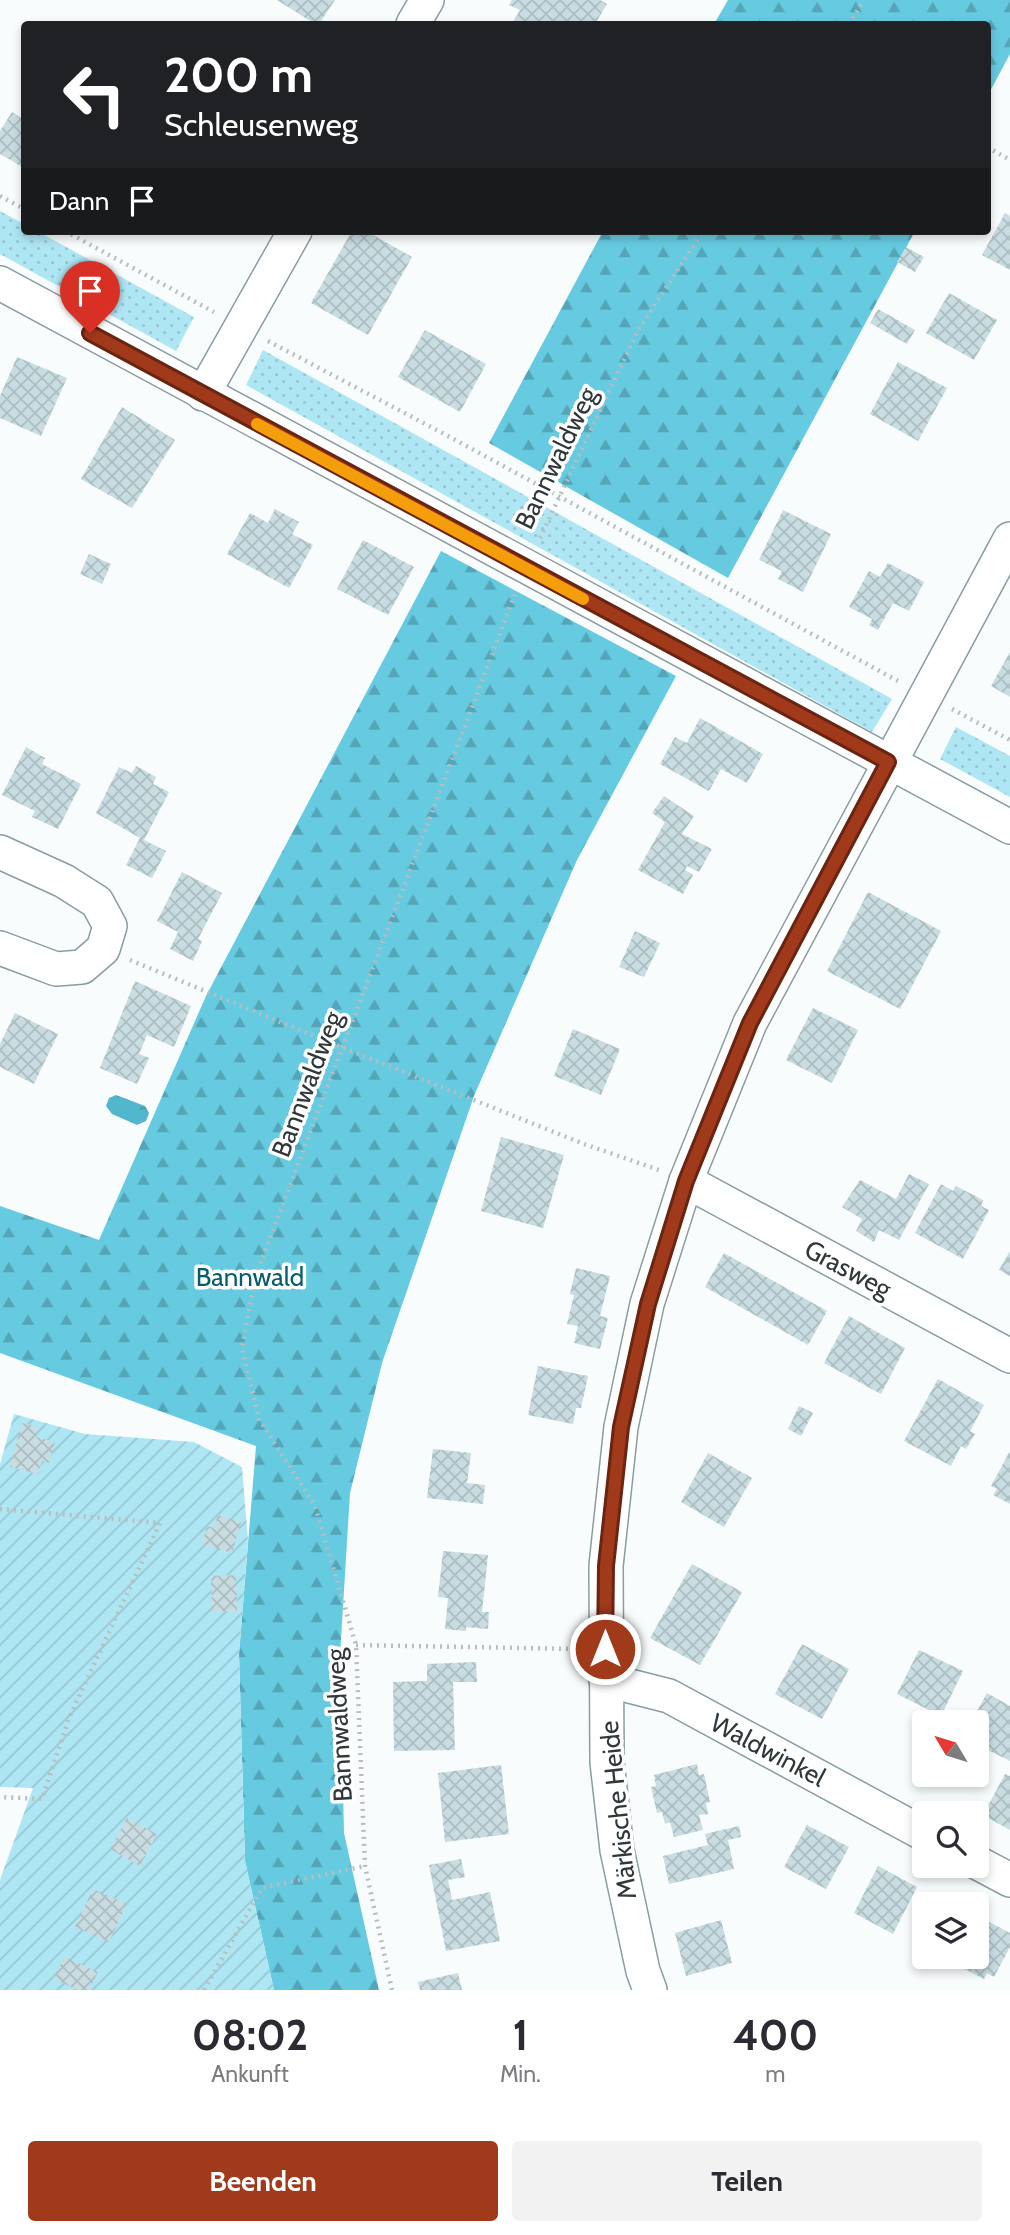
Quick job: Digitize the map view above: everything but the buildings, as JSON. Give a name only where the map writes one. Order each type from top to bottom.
[{"type":"street","points":[[415,21],[427,0]]},
{"type":"street","points":[[203,394],[293,235]]},
{"type":"street","points":[[0,283],[1010,827]]},
{"type":"street","name":"Märkische Heide","points":[[650,1990],[643,1971],[617,1850],[607,1762],[606,1665],[606,1566],[621,1427],[648,1304],[686,1181],[750,1023],[1010,539]]},
{"type":"street","points":[[0,852],[64,881],[97,902],[110,926],[103,949],[82,967],[57,969],[0,948]]},
{"type":"street","name":"Grasweg","points":[[686,1181],[1010,1356]]},
{"type":"street","name":"Waldwinkel","points":[[606,1665],[912,1828]]},
{"type":"street","points":[[989,1869],[1010,1881]]},
{"type":"path","points":[[851,21],[864,0]]},
{"type":"path","points":[[991,149],[1010,160]]},
{"type":"path","points":[[0,196],[21,207]]},
{"type":"path","points":[[72,235],[1010,740]]},
{"type":"path","name":"Bannwaldweg","points":[[392,1990],[365,1866],[356,1644],[315,1506],[259,1419],[242,1347],[256,1275],[525,568],[638,332],[700,235]]},
{"type":"path","points":[[103,949],[584,1144],[686,1181]]},
{"type":"path","points":[[0,1509],[160,1523],[69,1717],[41,1799],[0,1797]]},
{"type":"path","points":[[356,1644],[606,1665]]},
{"type":"path","points":[[205,1990],[262,1888],[365,1866]]},
{"type":"shaded area","points":[[0,211],[21,222],[21,235],[44,235],[194,317],[176,351],[0,254]]},
{"type":"shaded area","points":[[263,350],[892,699],[872,732],[246,385]]},
{"type":"shaded area","points":[[956,727],[1010,756],[1010,797],[940,759]]},
{"type":"shaded area","points":[[14,1414],[85,1434],[194,1442],[242,1467],[248,1541],[239,1654],[245,1861],[274,1990],[0,1990],[0,1880],[33,1788],[0,1787],[0,1464]]},
{"type":"green space","points":[[728,0],[1010,0],[1010,54],[991,90],[991,21],[716,21]]},
{"type":"green space","points":[[601,235],[913,235],[728,578],[489,443]]},
{"type":"green space","name":"Bannwald","points":[[441,551],[676,676],[577,860],[474,1096],[382,1363],[350,1493],[340,1655],[344,1833],[379,1990],[274,1990],[245,1861],[239,1654],[256,1446],[0,1353],[0,1206],[99,1240],[206,996]]},
{"type":"water","points":[[116,1095],[145,1106],[149,1113],[146,1121],[137,1125],[112,1114],[106,1106],[109,1098]]},
{"type":"slow traffic","points":[[257,424],[583,599]]},
{"type":"route","points":[[90,333],[888,762],[750,1023],[686,1181],[648,1304],[621,1427],[606,1566],[605,1649]]}]
